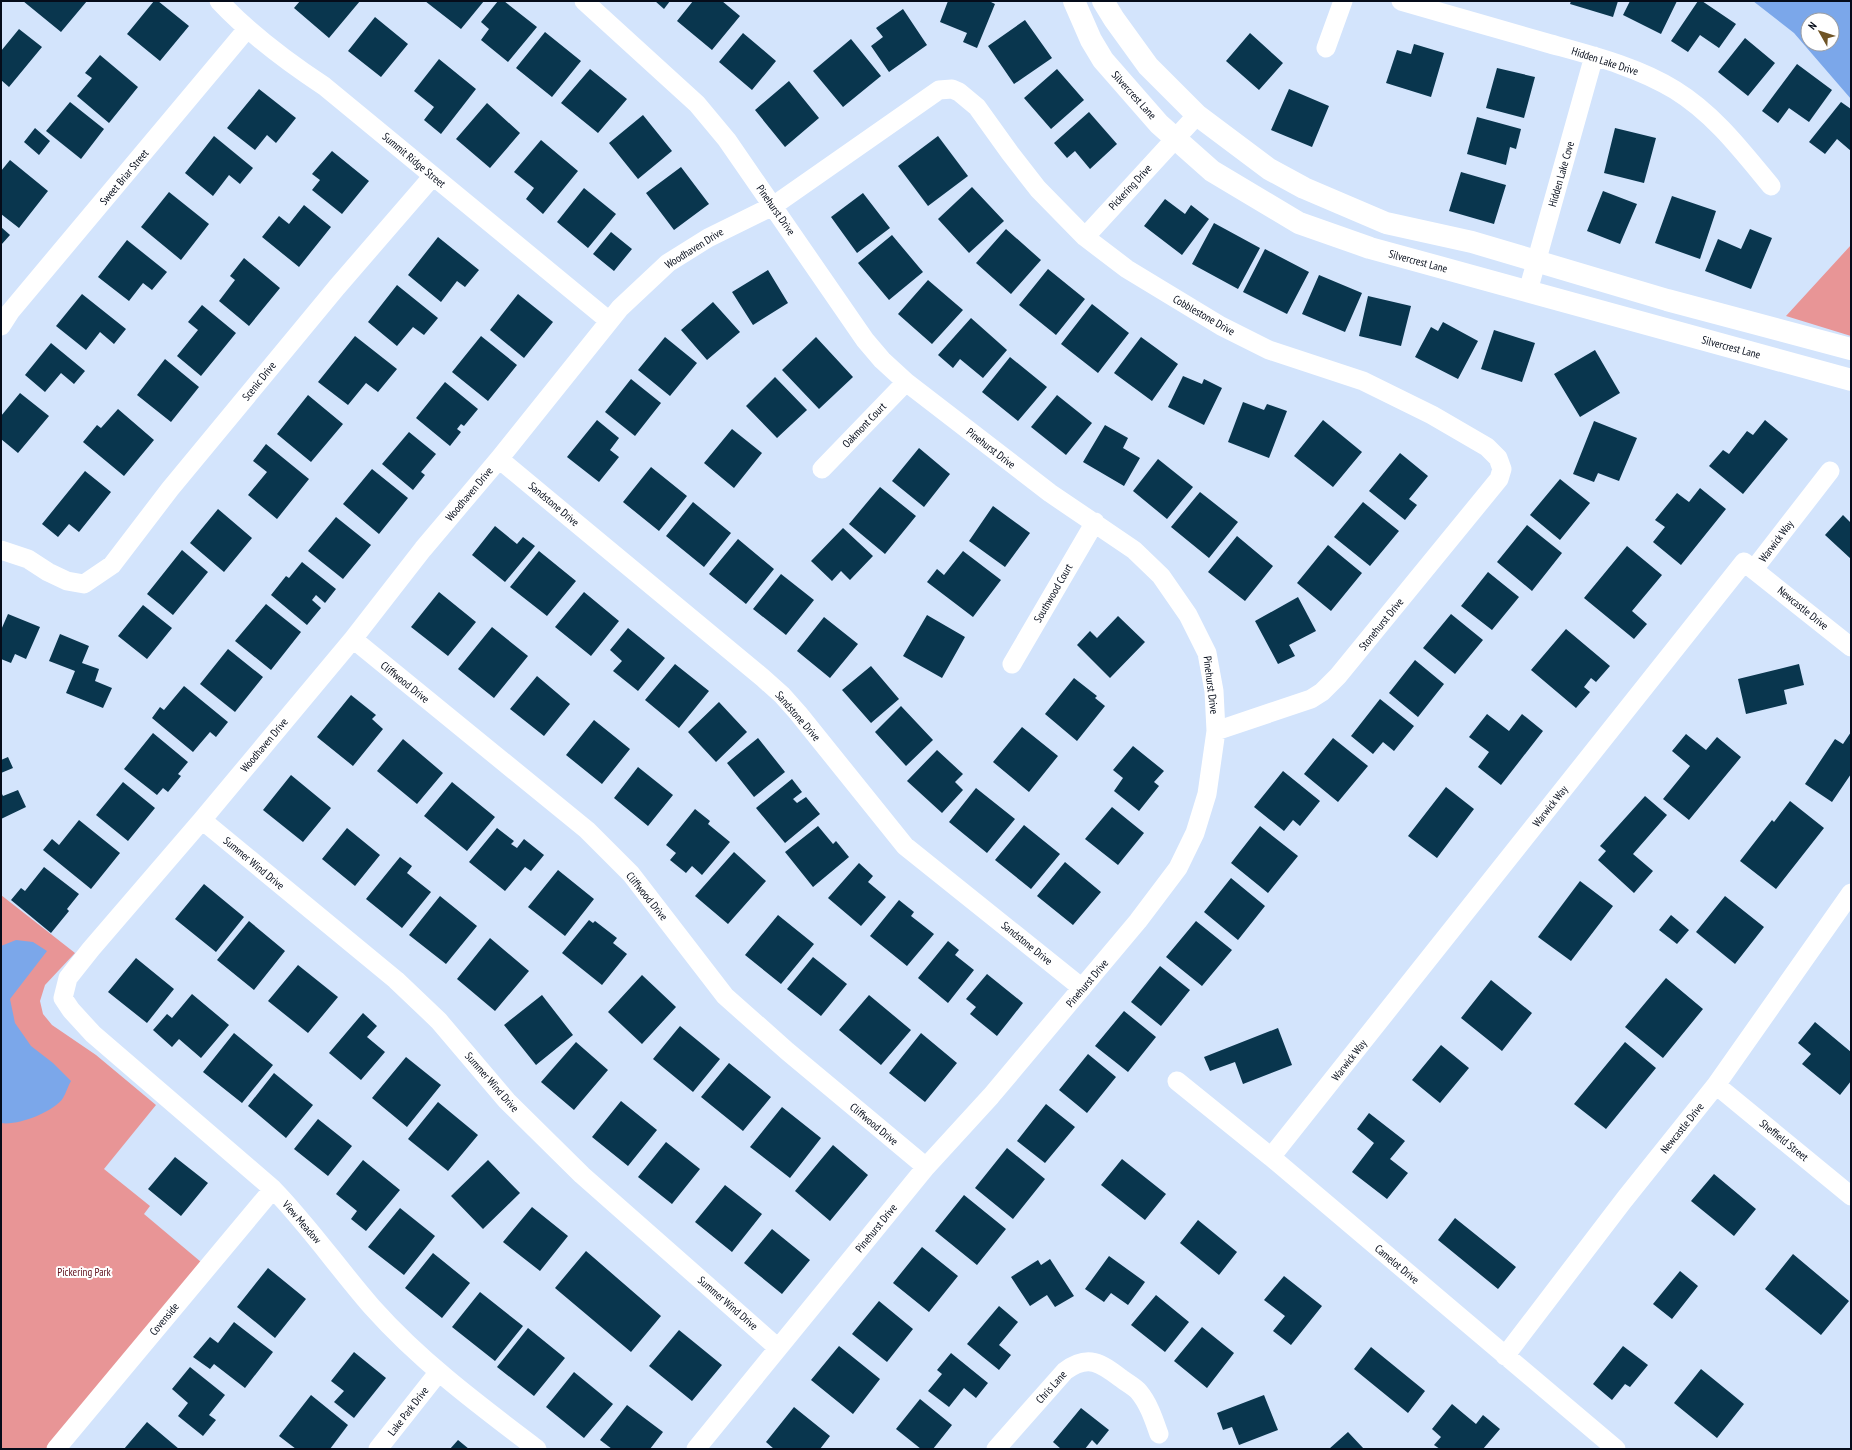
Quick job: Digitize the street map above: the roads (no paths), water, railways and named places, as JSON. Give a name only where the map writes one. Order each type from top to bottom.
[{"type":"street","name":"Summit Ridge Street","points":[[219,1],[247,28],[294,66],[324,86],[608,320]]},
{"type":"street","name":"Pinehurst Drive","points":[[584,1],[697,104],[727,140],[866,340],[882,360],[906,382],[1050,493],[1095,522],[1134,550],[1161,576],[1188,615],[1207,653],[1214,691],[1216,731],[1207,794],[1195,833],[1178,868],[1138,922],[991,1096],[926,1167],[696,1449]]},
{"type":"street","name":"Silvercrest Lane","points":[[1074,1],[1091,40],[1103,60],[1159,124],[1212,171],[1299,223],[1370,248],[1851,380]]},
{"type":"street","points":[[1103,1],[1114,20],[1148,66],[1197,115],[1268,168],[1304,188],[1386,223],[1472,242],[1667,300],[1851,349]]},
{"type":"street","points":[[1326,48],[1343,1]]},
{"type":"street","name":"Hidden Lake Drive","points":[[1401,1],[1594,56],[1649,76],[1675,90],[1712,119],[1731,138],[1771,186]]},
{"type":"street","name":"Sweet Briar Street","points":[[1,326],[10,312],[247,28]]},
{"type":"street","name":"Hidden Lake Cove","points":[[1528,291],[1594,56]]},
{"type":"street","name":"Woodhaven Drive","points":[[63,998],[68,978],[72,972],[202,820],[353,639],[423,549],[499,459],[608,320],[668,263],[708,238],[773,206],[939,90],[952,89],[959,92]]},
{"type":"street","name":"Cobblestone Drive","points":[[959,92],[977,107],[1038,189],[1085,236],[1127,269],[1221,326],[1269,350],[1363,381],[1432,414],[1486,447],[1498,458],[1500,464]]},
{"type":"street","name":"Pickering Drive","points":[[1085,236],[1197,115]]},
{"type":"street","name":"Scenic Drive","points":[[1,550],[28,559],[48,572],[68,581],[84,584],[112,565],[170,489],[336,287],[433,176]]},
{"type":"street","name":"Oakmont Court","points":[[822,469],[906,382]]},
{"type":"street","name":"Sandstone Drive","points":[[499,459],[782,695],[905,846],[1082,988]]},
{"type":"street","name":"Stonehurst Drive","points":[[1216,731],[1304,702],[1322,692],[1343,670],[1499,479],[1502,469],[1500,464]]},
{"type":"street","name":"Warwick Way","points":[[1271,1157],[1744,562],[1754,569],[1830,471]]},
{"type":"street","name":"Southwood Court","points":[[1012,664],[1095,522]]},
{"type":"street","name":"Newcastle Drive","points":[[1754,569],[1851,647]]},
{"type":"street","name":"Cliffwood Drive","points":[[353,639],[587,830],[631,874],[725,996],[786,1051],[926,1167]]},
{"type":"street","name":"Summer Wind Drive","points":[[202,820],[396,980],[439,1021],[507,1101],[582,1175],[778,1348]]},
{"type":"street","name":"Newcastle Drive","points":[[1506,1356],[1624,1200],[1716,1085],[1851,893]]},
{"type":"street","name":"View Meadow","points":[[63,998],[71,1010],[93,1034],[273,1189],[292,1209],[373,1307],[438,1373],[537,1449]]},
{"type":"street","name":"Camelot Drive","points":[[1177,1081],[1271,1157],[1616,1449]]},
{"type":"street","name":"Sheffield Street","points":[[1716,1085],[1851,1196]]},
{"type":"street","name":"Covenside","points":[[56,1449],[273,1189]]},
{"type":"street","name":"Chris Lane","points":[[996,1449],[1065,1371],[1074,1364],[1086,1361],[1102,1364],[1139,1392],[1151,1412],[1159,1434]]},
{"type":"street","name":"Lake Park Drive","points":[[378,1449],[438,1373]]},
{"type":"water","points":[[1753,1],[1851,1],[1851,99],[1810,52],[1840,52],[1840,12],[1800,12],[1800,40],[1794,33]]},
{"type":"water","points":[[16,940],[33,942],[47,951],[10,999],[15,1023],[31,1046],[53,1063],[71,1081],[63,1098],[44,1113],[25,1120],[1,1123],[1,946]]},
{"type":"park label","name":"Pickering Park","points":[[84,1272]]}]
